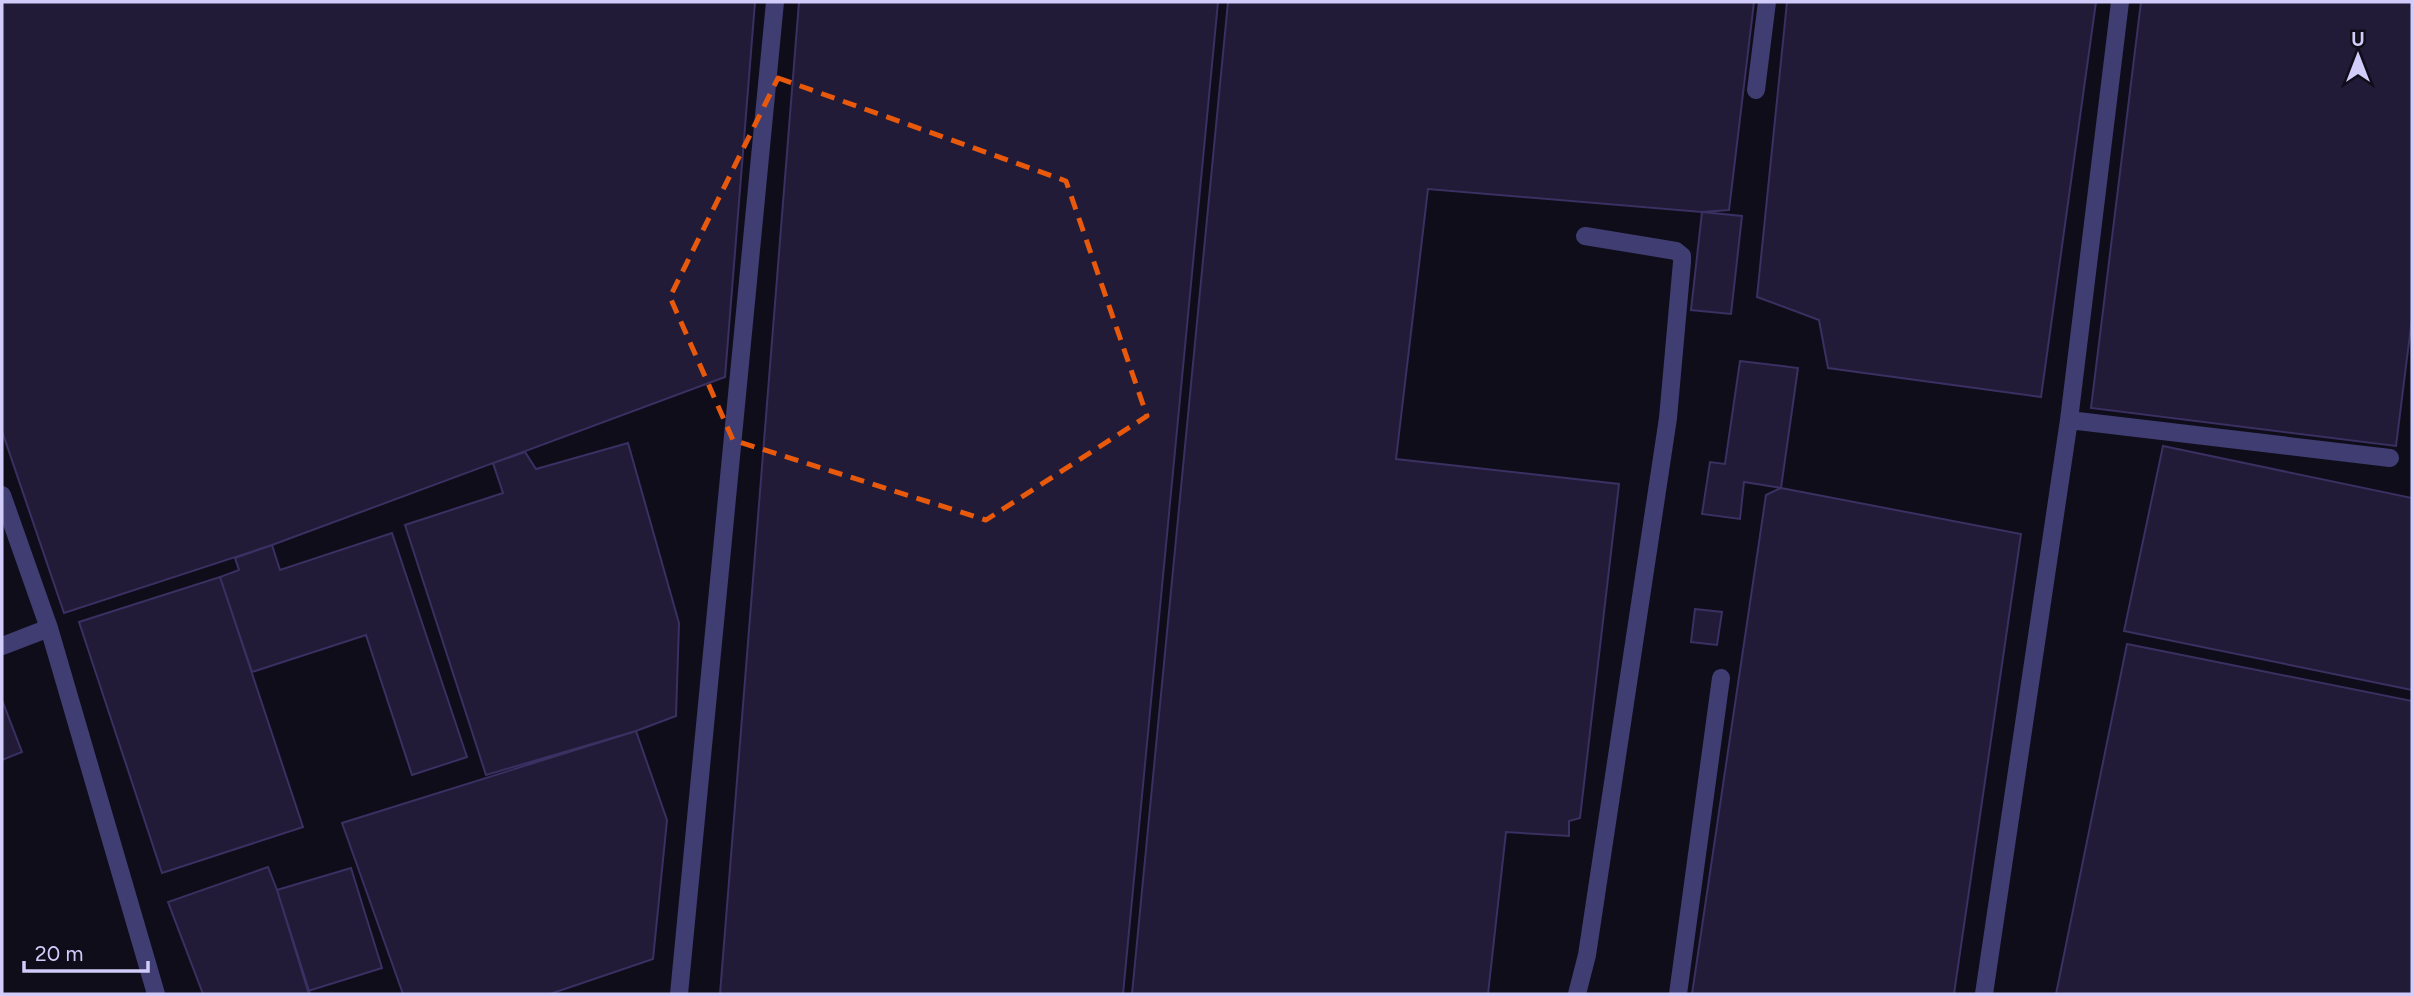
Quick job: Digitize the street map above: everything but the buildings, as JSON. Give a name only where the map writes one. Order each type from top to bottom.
[{"type":"lane","points":[[679,994],[775,2]]},
{"type":"lane","points":[[1756,89],[1767,2]]},
{"type":"lane","points":[[1984,994],[2069,419],[2120,2]]},
{"type":"lane","points":[[1577,994],[1587,955],[1668,418],[1682,262],[1682,256],[1676,251],[1585,236]]},
{"type":"lane","points":[[2069,419],[2390,458]]},
{"type":"lane","points":[[2,495],[49,628],[156,994]]},
{"type":"lane","points":[[2,646],[49,628]]},
{"type":"lane","points":[[1678,994],[1721,678]]},
{"type":"highlighted area","points":[[778,78],[1066,181],[1147,416],[986,520],[733,440],[670,297]]}]
